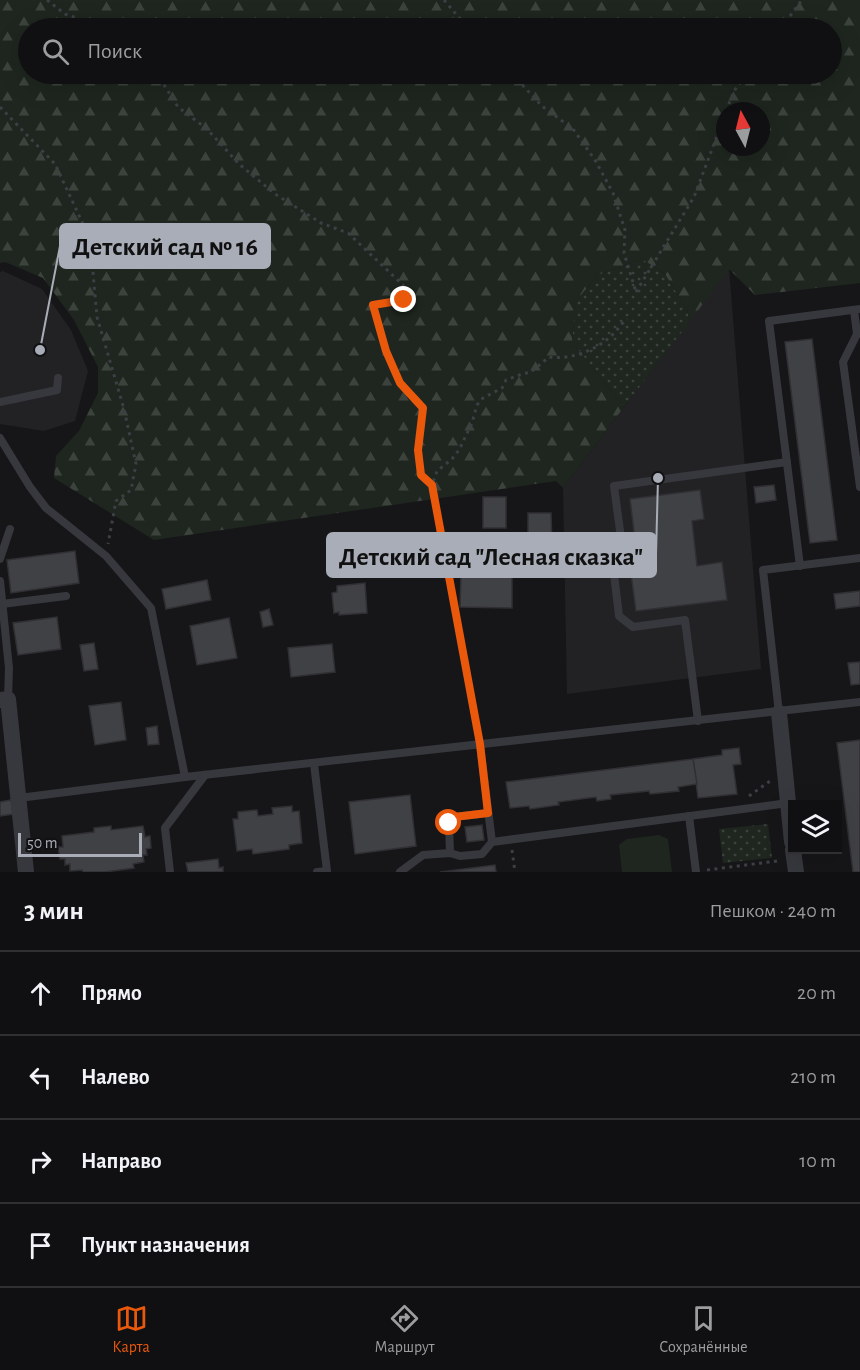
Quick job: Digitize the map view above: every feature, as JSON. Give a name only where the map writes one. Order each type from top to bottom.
[{"type":"street","points":[[4,700],[19,798],[26,872]]},
{"type":"street","points":[[779,713],[788,803]]},
{"type":"street","points":[[794,854],[796,872]]},
{"type":"lane","points":[[800,566],[769,321],[857,310],[857,334],[843,362],[860,487]]},
{"type":"lane","points":[[0,402],[57,390],[58,378]]},
{"type":"lane","points":[[0,438],[30,487],[46,508],[106,556],[151,608],[185,777]]},
{"type":"lane","points":[[698,721],[685,620],[633,627],[619,616],[614,574],[623,553],[614,486],[787,462]]},
{"type":"lane","points":[[0,559],[10,529]]},
{"type":"lane","points":[[779,713],[763,570],[860,558]]},
{"type":"lane","points":[[0,581],[9,668],[4,700]]},
{"type":"lane","points":[[3,604],[66,596]]},
{"type":"lane","points":[[19,798],[185,777],[779,713],[860,702]]},
{"type":"lane","points":[[480,744],[492,842]]},
{"type":"lane","points":[[314,764],[327,871],[318,872]]},
{"type":"lane","points":[[170,872],[165,828],[205,775]]},
{"type":"lane","points":[[400,872],[423,855],[482,854],[492,842],[788,803]]},
{"type":"lane","points":[[450,854],[449,823],[454,817],[488,813]]},
{"type":"lane","points":[[689,816],[696,871]]},
{"type":"path","points":[[47,0],[65,14],[77,18]]},
{"type":"path","points":[[444,0],[459,18]]},
{"type":"path","points":[[788,18],[802,0]]},
{"type":"path","points":[[164,84],[178,106],[207,129],[239,164],[266,186],[321,223],[348,233],[403,285],[404,300],[373,305],[386,351],[400,383],[423,408],[418,450],[421,475],[432,485]]},
{"type":"path","points":[[522,84],[543,105],[573,129],[595,160],[613,193],[625,230],[624,253],[636,292],[693,197],[716,138]]},
{"type":"path","points":[[730,102],[739,84]]},
{"type":"path","points":[[0,108],[55,164],[90,239],[97,318],[124,409],[136,464],[131,490],[116,501],[106,556]]},
{"type":"path","points":[[480,744],[432,485],[437,471],[459,450],[472,423],[477,405],[483,398],[502,388],[512,377],[531,372],[549,357],[570,357],[594,348],[611,336],[627,319]]},
{"type":"path","points":[[735,811],[754,791],[785,772]]},
{"type":"path","points":[[511,840],[515,872]]},
{"type":"path","points":[[696,871],[779,861]]},
{"type":"shaded area","points":[[729,268],[761,669],[567,694],[563,488]]},
{"type":"shaded area","points":[[3,271],[42,289],[71,330],[88,371],[75,421],[44,431],[0,424],[0,272]]},
{"type":"green space","points":[[0,0],[860,0],[860,283],[755,295],[729,269],[690,321],[687,310],[665,274],[642,259],[598,275],[575,302],[572,342],[624,407],[563,488],[556,481],[154,540],[54,478],[56,456],[79,431],[98,393],[98,367],[74,320],[43,278],[5,262],[0,263]]},
{"type":"green space","points":[[642,259],[665,274],[687,310],[690,321],[624,407],[572,342],[575,302],[598,275]]},
{"type":"green space","points":[[768,824],[772,858],[723,863],[719,829]]},
{"type":"green space","points":[[659,835],[668,839],[672,872],[622,872],[619,845],[627,839]]},
{"type":"building","points":[[812,339],[837,540],[810,543],[785,342]]},
{"type":"building","points":[[774,485],[776,500],[756,503],[754,487]]},
{"type":"building","points":[[700,490],[704,519],[692,521],[697,566],[722,562],[727,600],[636,611],[631,574],[639,573],[630,499]]},
{"type":"building","points":[[483,497],[506,497],[506,528],[483,528]]},
{"type":"building","points":[[528,513],[551,513],[552,548],[528,548]]},
{"type":"building","points":[[75,551],[79,583],[11,593],[7,560]]},
{"type":"building","points":[[461,575],[512,576],[512,608],[460,607]]},
{"type":"building","points":[[207,580],[211,600],[166,609],[162,589]]},
{"type":"building","points":[[365,583],[367,613],[339,615],[339,612],[334,613],[332,593],[337,592],[337,586]]},
{"type":"building","points":[[860,591],[860,606],[836,609],[834,594]]},
{"type":"building","points":[[269,609],[273,625],[263,627],[260,612]]},
{"type":"building","points":[[57,617],[61,649],[18,655],[13,623]]},
{"type":"building","points":[[229,618],[237,658],[197,665],[190,626]]},
{"type":"building","points":[[94,643],[98,669],[84,671],[80,645]]},
{"type":"building","points":[[332,644],[335,672],[291,677],[288,648]]},
{"type":"building","points":[[860,662],[860,684],[851,685],[848,663]]},
{"type":"building","points":[[121,702],[126,740],[95,745],[89,706]]},
{"type":"building","points":[[157,726],[159,744],[148,745],[146,728]]},
{"type":"building","points":[[860,740],[860,872],[853,872],[837,743]]},
{"type":"building","points":[[739,748],[741,764],[733,765],[737,794],[698,798],[693,759],[722,755],[722,750]]},
{"type":"building","points":[[693,759],[697,784],[678,787],[679,791],[650,794],[649,791],[610,795],[611,799],[597,801],[596,797],[558,802],[559,805],[530,809],[529,806],[510,808],[506,782]]},
{"type":"building","points":[[410,795],[416,846],[355,854],[349,802]]},
{"type":"building","points":[[11,800],[13,814],[0,816],[0,802]]},
{"type":"building","points":[[292,806],[292,812],[299,811],[302,843],[289,845],[289,849],[253,854],[252,849],[237,851],[233,819],[238,819],[238,812],[257,810],[258,816],[273,814],[272,808]]},
{"type":"building","points":[[482,825],[484,840],[467,842],[465,827]]},
{"type":"building","points":[[111,826],[111,830],[143,826],[145,837],[150,836],[151,848],[146,849],[147,855],[143,855],[144,862],[133,864],[134,868],[105,872],[70,871],[70,864],[65,865],[65,859],[60,859],[58,847],[63,847],[62,836],[94,832],[94,828]]},
{"type":"building","points":[[218,859],[219,868],[223,867],[223,872],[188,872],[186,863]]},
{"type":"building","points":[[495,865],[496,872],[440,872]]},
{"type":"place","name":"Детский сад № 16","points":[[40,350]]},
{"type":"place","name":"Детский сад \"Лесная сказка\"","points":[[658,478]]},
{"type":"route","points":[[404,300],[373,305],[386,351],[400,383],[423,408],[418,450],[421,475],[432,485],[480,744],[488,813],[454,817],[449,823]]}]
